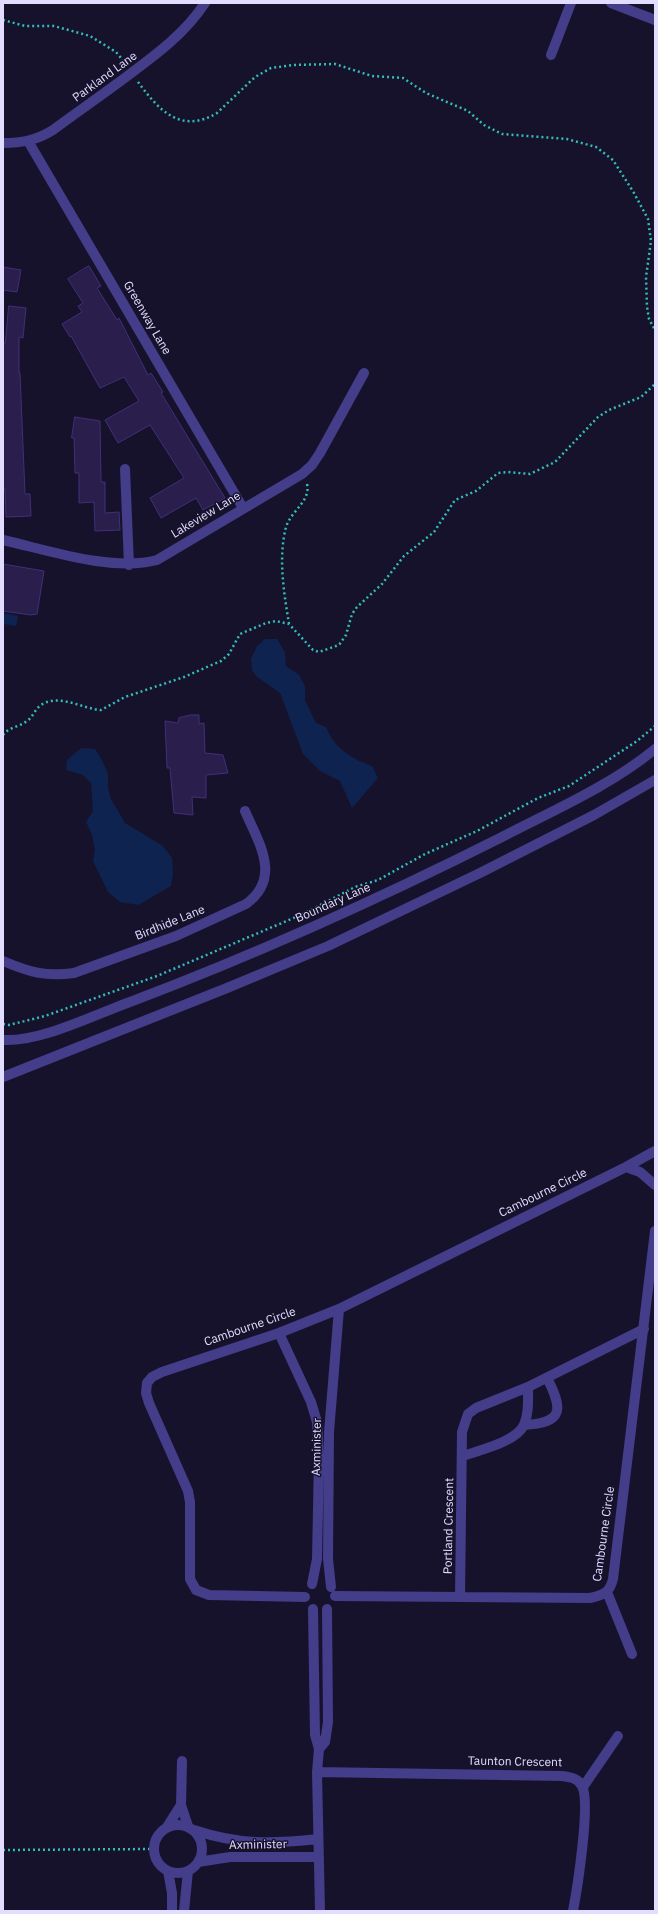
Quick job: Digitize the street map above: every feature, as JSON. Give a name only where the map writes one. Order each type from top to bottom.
[{"type":"street","name":"Parkland Lane","points":[[3,143],[28,141],[44,136],[53,130],[132,73],[176,38],[205,3]]},
{"type":"street","points":[[552,55],[571,3]]},
{"type":"street","points":[[611,3],[655,20]]},
{"type":"street","name":"Greenway Lane","points":[[28,141],[243,508]]},
{"type":"street","name":"Lakeview Lane","points":[[3,540],[80,557],[129,565],[142,564],[157,560],[302,474],[312,465],[364,373]]},
{"type":"street","points":[[125,469],[129,565]]},
{"type":"street","name":"Boundary Lane","points":[[3,1040],[18,1041],[64,1027],[186,980],[353,909],[565,805],[628,769],[655,749]]},
{"type":"street","points":[[3,1077],[328,946],[473,876],[594,815],[655,780]]},
{"type":"street","name":"Birdhide Lane","points":[[3,961],[26,971],[40,974],[56,976],[74,973],[169,938],[246,904],[255,897],[260,890],[264,883],[266,870],[265,859],[245,811]]},
{"type":"street","name":"Cambourne Circle","points":[[305,1597],[209,1595],[196,1590],[190,1579],[191,1515],[188,1491],[149,1403],[146,1393],[147,1383],[152,1377],[162,1372],[279,1333],[339,1309],[626,1167],[655,1151]]},
{"type":"street","points":[[626,1167],[640,1172],[655,1185]]},
{"type":"street","name":"Cambourne Circle","points":[[333,1591],[460,1597],[590,1598],[601,1596],[607,1592],[613,1579],[655,1231]]},
{"type":"street","name":"Axminister","points":[[333,1591],[328,1559],[329,1432],[339,1309]]},
{"type":"street","name":"Portland Crescent","points":[[460,1597],[463,1456],[462,1432],[468,1414],[476,1408],[547,1378],[644,1329]]},
{"type":"street","name":"Axminister","points":[[279,1333],[311,1402],[317,1422],[317,1560],[312,1584]]},
{"type":"street","points":[[524,1424],[545,1422],[550,1420],[557,1413],[558,1405],[556,1396],[547,1378]]},
{"type":"street","points":[[463,1456],[500,1443],[521,1430],[527,1415],[528,1387]]},
{"type":"street","points":[[319,1749],[325,1742],[328,1722],[328,1609],[334,1601],[333,1591],[322,1582],[312,1584],[308,1587],[305,1597],[306,1602],[313,1609],[318,1611],[328,1609]]},
{"type":"street","points":[[607,1592],[632,1654]]},
{"type":"street","points":[[313,1609],[315,1735],[319,1749],[317,1772],[320,1911]]},
{"type":"street","points":[[573,1911],[585,1814],[583,1787],[618,1736]]},
{"type":"street","points":[[181,1805],[167,1827],[157,1836],[153,1849],[157,1862],[168,1871],[181,1873],[188,1871],[198,1862],[201,1855],[201,1842],[191,1828],[181,1805],[182,1761]]},
{"type":"street","name":"Taunton Crescent","points":[[317,1772],[562,1776],[571,1777],[577,1780],[583,1787]]},
{"type":"street","points":[[167,1827],[174,1825],[191,1828],[239,1842],[288,1842],[318,1839]]},
{"type":"street","name":"Axminister","points":[[198,1862],[230,1857],[318,1857]]},
{"type":"street","points":[[168,1871],[172,1893],[172,1911]]},
{"type":"street","points":[[184,1911],[188,1871]]},
{"type":"path","points":[[3,20],[25,26],[54,26],[90,36],[116,52],[158,108],[181,120],[197,121],[217,113],[262,72],[271,68],[293,65],[335,64],[372,76],[403,78],[434,97],[468,111],[484,126],[502,134],[523,137],[538,136],[566,139],[596,148],[613,160],[634,193],[650,226],[651,240],[646,290],[647,306],[654,328]]},
{"type":"path","points":[[3,735],[10,729],[28,721],[37,708],[45,703],[62,701],[95,710],[107,709],[125,697],[184,677],[221,661],[229,654],[236,639],[244,632],[266,623],[276,621],[289,624],[313,650],[319,652],[339,645],[346,635],[352,614],[357,607],[382,584],[404,556],[434,532],[455,500],[476,491],[498,474],[508,472],[530,474],[555,462],[572,447],[598,418],[609,410],[641,397],[655,384]]},
{"type":"path","points":[[289,624],[282,553],[289,518],[307,495],[307,485],[302,474]]},
{"type":"path","points":[[3,1024],[8,1025],[45,1016],[157,976],[303,914],[355,887],[378,880],[425,854],[477,831],[538,798],[569,786],[637,741],[655,726]]},
{"type":"path","points":[[3,1850],[153,1849]]},
{"type":"water","points":[[3,613],[18,616],[16,626],[3,624]]},
{"type":"water","points":[[265,639],[277,639],[285,652],[286,666],[299,675],[305,686],[305,700],[316,723],[326,727],[334,741],[344,752],[372,766],[378,778],[352,808],[340,781],[320,771],[303,754],[280,693],[256,676],[252,670],[251,659],[257,646]]},
{"type":"water","points":[[81,748],[95,749],[102,760],[108,774],[108,787],[111,799],[125,823],[163,846],[172,858],[173,873],[171,886],[138,905],[120,902],[108,892],[93,861],[95,850],[92,835],[86,822],[93,811],[91,783],[83,775],[66,770],[67,760]]},
{"type":"building","points":[[89,266],[101,286],[97,288],[117,320],[119,318],[148,375],[151,373],[163,392],[161,393],[225,498],[203,510],[196,498],[161,518],[150,498],[184,478],[150,425],[118,443],[105,420],[139,401],[124,377],[100,388],[71,336],[70,337],[62,324],[82,312],[78,306],[83,303],[68,279]]},
{"type":"building","points":[[3,267],[21,270],[17,292],[3,290]]},
{"type":"building","points":[[9,306],[26,308],[23,338],[19,337],[19,373],[25,494],[30,494],[31,516],[6,517],[5,489],[3,489],[3,343],[5,343]]},
{"type":"building","points":[[75,417],[100,421],[101,482],[105,482],[105,513],[119,512],[120,530],[95,531],[94,502],[79,503],[79,473],[75,473],[74,438],[72,438]]},
{"type":"building","points":[[3,564],[44,571],[37,614],[31,615],[3,611]]},
{"type":"building","points":[[199,715],[199,724],[204,723],[205,753],[223,755],[228,773],[206,775],[206,798],[192,797],[193,815],[174,813],[170,768],[167,768],[165,721],[178,723],[179,718]]}]
